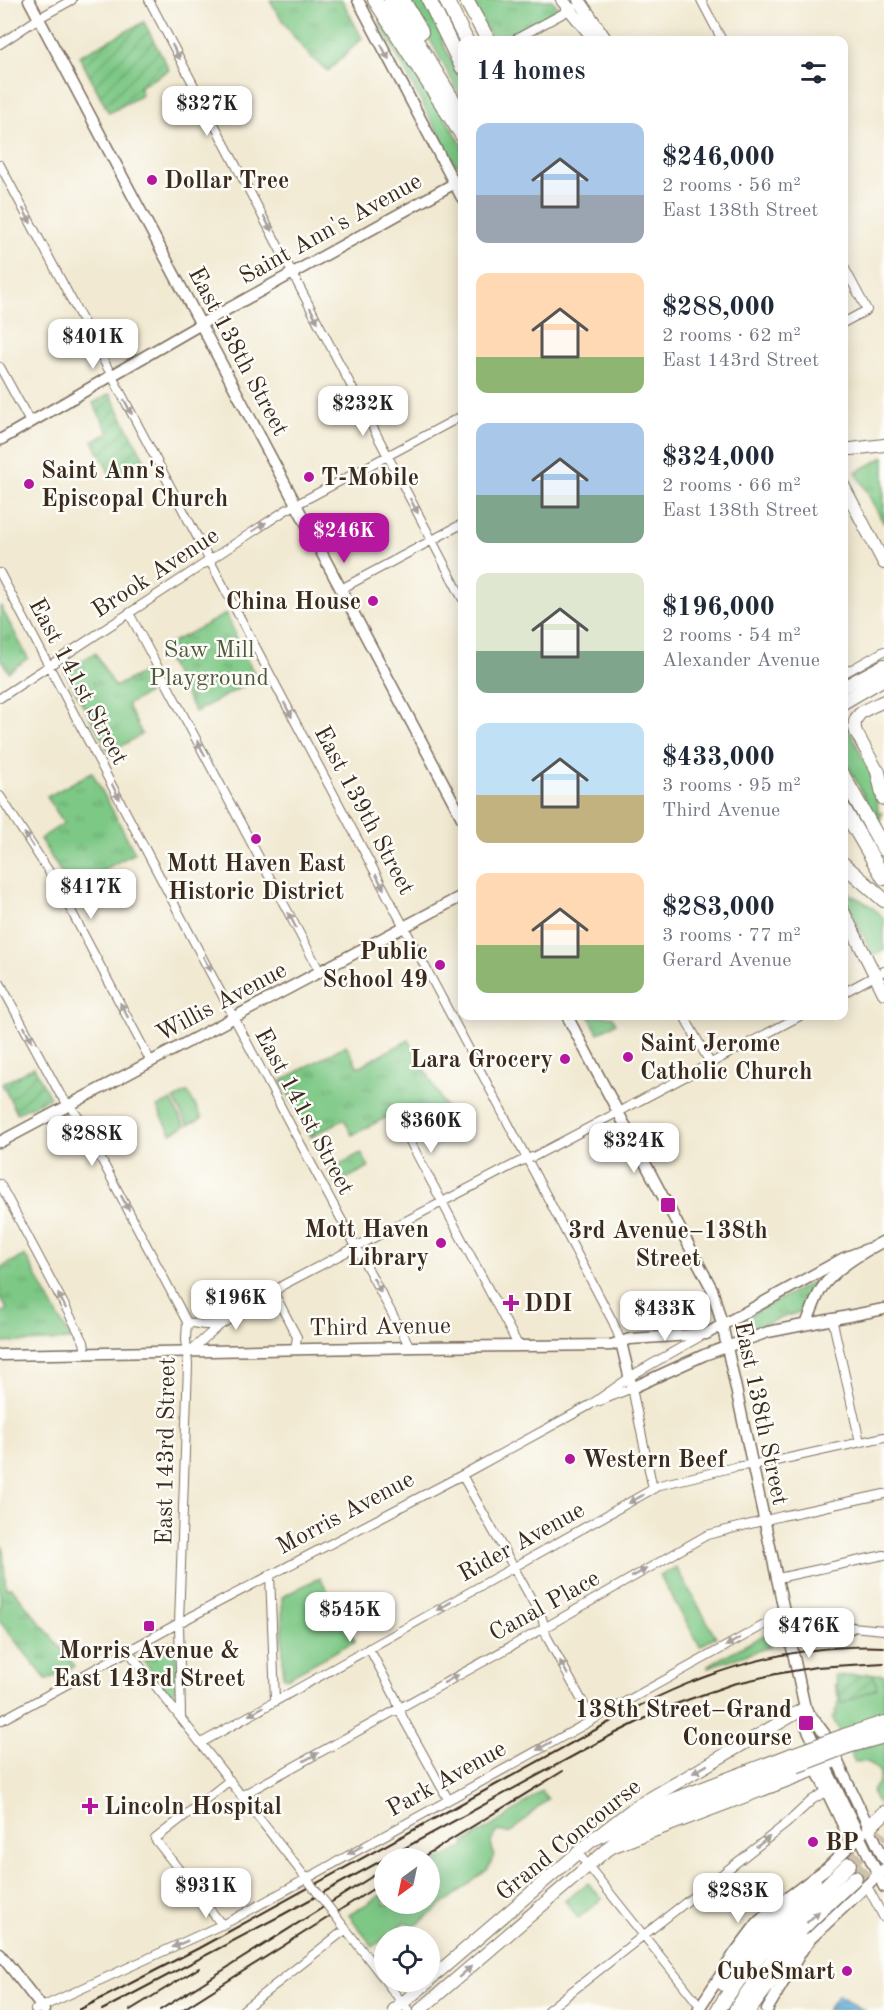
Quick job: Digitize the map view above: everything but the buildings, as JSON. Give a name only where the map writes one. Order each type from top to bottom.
[{"type":"highway","points":[[375,0],[458,129]]},
{"type":"highway","points":[[390,0],[458,109]]},
{"type":"highway","points":[[403,0],[458,107]]},
{"type":"highway","points":[[429,0],[458,60]]},
{"type":"highway","points":[[446,0],[464,36]]},
{"type":"highway","points":[[465,0],[486,36]]},
{"type":"highway","points":[[848,699],[884,678]]},
{"type":"highway","points":[[881,778],[884,798]]},
{"type":"highway","points":[[848,785],[884,849]]},
{"type":"highway","points":[[848,817],[884,878]]},
{"type":"highway","points":[[848,868],[884,900]]},
{"type":"highway","points":[[848,880],[884,911]]},
{"type":"highway","points":[[609,1848],[629,1832],[651,1821],[846,1741],[884,1723]]},
{"type":"highway","points":[[846,1741],[884,1736]]},
{"type":"highway","points":[[595,1838],[651,1809],[794,1761]]},
{"type":"highway","points":[[860,1836],[884,1813]]},
{"type":"highway","points":[[718,2010],[745,1971],[773,1937],[849,1864]]},
{"type":"highway","points":[[702,2009],[720,1991],[751,1946],[814,1879]]},
{"type":"highway","points":[[736,2010],[762,1972],[784,1946],[861,1882]]},
{"type":"highway","points":[[749,2010],[784,1964],[807,1942]]},
{"type":"main road","name":"East 138th Street","points":[[29,0],[458,810]]},
{"type":"main road","points":[[358,0],[458,180]]},
{"type":"main road","points":[[575,2],[593,36]]},
{"type":"main road","points":[[575,2],[603,36]]},
{"type":"main road","name":"Saint Ann's Avenue","points":[[0,440],[458,180]]},
{"type":"main road","points":[[848,449],[884,445]]},
{"type":"main road","points":[[848,494],[884,562]]},
{"type":"main road","points":[[848,684],[884,665]]},
{"type":"main road","points":[[881,778],[856,732],[854,722],[858,715],[884,700]]},
{"type":"main road","name":"Willis Avenue","points":[[0,1142],[458,898]]},
{"type":"main road","points":[[848,919],[880,973],[884,993]]},
{"type":"main road","name":"East 138th Street","points":[[569,1020],[709,1281],[715,1297],[778,1578],[805,1708],[806,1726],[820,1768],[881,1872],[884,1887]]},
{"type":"main road","points":[[807,1323],[817,1298],[828,1281],[870,1248],[884,1241]]},
{"type":"main road","name":"Third Avenue","points":[[0,1355],[611,1345],[630,1339],[706,1334],[844,1258],[870,1248]]},
{"type":"main road","points":[[631,1383],[768,1332],[884,1309]]},
{"type":"main road","name":"East 139th Street","points":[[621,1342],[631,1383]]},
{"type":"main road","points":[[790,1639],[851,1629]]},
{"type":"main road","name":"East 138th Street","points":[[805,1708],[824,1733],[837,1760],[860,1836],[884,1859]]},
{"type":"main road","name":"Grand Concourse","points":[[440,1971],[595,1838],[646,1800],[805,1708]]},
{"type":"main road","name":"Grand Concourse","points":[[420,2010],[609,1848],[837,1760]]},
{"type":"main road","points":[[814,1879],[860,1836]]},
{"type":"main road","points":[[767,2010],[807,1942],[861,1882],[881,1872]]},
{"type":"main road","points":[[0,1954],[40,2009]]},
{"type":"main road","name":"Grand Concourse","points":[[402,2008],[417,1992]]},
{"type":"street","points":[[0,44],[39,18],[72,0]]},
{"type":"street","points":[[149,0],[458,590]]},
{"type":"street","points":[[701,0],[720,36]]},
{"type":"street","points":[[520,36],[575,2]]},
{"type":"street","name":"East 139th Street","points":[[0,165],[527,1159],[613,1322],[621,1342]]},
{"type":"street","points":[[848,274],[867,310],[848,320]]},
{"type":"street","points":[[0,367],[30,422]]},
{"type":"street","name":"Brook Avenue","points":[[0,698],[296,504],[458,418]]},
{"type":"street","points":[[341,589],[458,526]]},
{"type":"street","name":"East 141st Street","points":[[0,573],[410,1347]]},
{"type":"street","points":[[129,613],[320,972]]},
{"type":"street","points":[[848,671],[884,651]]},
{"type":"street","points":[[0,796],[62,894],[151,1062]]},
{"type":"street","points":[[848,990],[880,973]]},
{"type":"street","name":"East 143rd Street","points":[[0,983],[60,1094],[80,1119],[187,1322],[188,1365],[179,1623],[181,1717]]},
{"type":"street","points":[[686,1020],[710,1063]]},
{"type":"street","points":[[187,1352],[198,1346],[221,1324],[266,1300],[283,1285],[792,1020]]},
{"type":"street","points":[[397,1117],[518,1345]]},
{"type":"street","points":[[0,1184],[84,1342],[86,1354]]},
{"type":"street","points":[[274,1293],[297,1338],[295,1349]]},
{"type":"street","points":[[832,1318],[860,1442]]},
{"type":"street","points":[[187,1322],[204,1325],[221,1324]]},
{"type":"street","points":[[631,1383],[706,1334]]},
{"type":"street","name":"East 139th Street","points":[[631,1383],[653,1489]]},
{"type":"street","name":"Morris Avenue","points":[[0,1721],[179,1623],[462,1475],[631,1383]]},
{"type":"street","name":"Rider Avenue","points":[[201,1743],[653,1489],[673,1481],[884,1437]]},
{"type":"street","points":[[462,1475],[542,1618],[547,1637],[592,1719]]},
{"type":"street","name":"Canal Place","points":[[241,1796],[707,1535],[884,1494]]},
{"type":"street","points":[[778,1578],[884,1555]]},
{"type":"street","points":[[270,1575],[275,1700]]},
{"type":"street","name":"Park Avenue","points":[[40,2009],[222,1925],[308,1880],[448,1799],[771,1622],[787,1621],[851,1629],[884,1630]]},
{"type":"street","points":[[369,1648],[400,1707],[403,1718],[448,1799]]},
{"type":"street","points":[[129,1652],[374,1966]]},
{"type":"street","points":[[222,1925],[155,1839],[231,1780]]},
{"type":"street","points":[[548,2010],[830,1788]]},
{"type":"street","points":[[579,1852],[702,2009]]},
{"type":"street","points":[[861,1882],[884,1918]]},
{"type":"street","points":[[243,2010],[345,1928]]},
{"type":"street","points":[[392,1992],[402,2008]]},
{"type":"green space","points":[[270,0],[342,0],[362,38],[328,71],[303,48]]},
{"type":"green space","points":[[409,0],[439,0],[454,34],[441,39],[458,74],[458,92]]},
{"type":"green space","points":[[470,0],[552,0],[560,9],[513,36],[491,36]]},
{"type":"green space","points":[[382,19],[458,138],[458,165],[454,163],[380,24]]},
{"type":"green space","points":[[144,22],[169,70],[139,87],[142,95],[109,113],[79,56]]},
{"type":"green space","points":[[110,394],[145,461],[112,478],[93,441],[109,433],[93,403]]},
{"type":"green space","points":[[884,457],[884,524],[856,472]]},
{"type":"green space","points":[[0,605],[28,658],[9,672],[0,658]]},
{"type":"green space","name":"Saw Mill Playground","points":[[226,614],[234,635],[257,679],[195,712],[161,648]]},
{"type":"green space","points":[[95,653],[115,687],[147,670],[157,688],[127,705],[142,734],[110,753],[64,671]]},
{"type":"green space","points":[[848,727],[876,785],[878,812],[882,813],[880,820],[876,819],[848,766]]},
{"type":"green space","points":[[92,772],[135,853],[103,870],[105,873],[72,890],[40,839],[64,823],[47,797]]},
{"type":"green space","points":[[848,889],[850,895],[868,904],[884,918],[884,950],[874,956],[848,907]]},
{"type":"green space","points":[[591,1020],[614,1020],[616,1023],[598,1033]]},
{"type":"green space","points":[[409,1040],[448,1112],[415,1129],[404,1108],[352,1135],[344,1119],[311,1137],[281,1081],[346,1045],[358,1067]]},
{"type":"green space","points":[[34,1067],[50,1098],[17,1113],[2,1084]]},
{"type":"green space","points":[[188,1092],[202,1118],[188,1125],[174,1099]]},
{"type":"green space","points":[[171,1100],[185,1126],[171,1133],[157,1107]]},
{"type":"green space","points":[[446,1116],[455,1132],[428,1146],[419,1130]]},
{"type":"green space","points":[[361,1153],[369,1167],[336,1184],[328,1170]]},
{"type":"green space","points":[[25,1255],[71,1340],[0,1343],[0,1314],[7,1309],[0,1297],[0,1268]]},
{"type":"green space","points":[[822,1277],[808,1309],[745,1331],[744,1318]]},
{"type":"green space","points":[[0,1547],[3,1547],[6,1589],[11,1587],[75,1666],[47,1680],[0,1622]]},
{"type":"green space","points":[[676,1567],[716,1637],[700,1646],[660,1576]]},
{"type":"green space","points":[[320,1577],[355,1641],[287,1678],[283,1676],[282,1597]]},
{"type":"green space","points":[[768,1633],[770,1647],[708,1667],[708,1665]]},
{"type":"green space","points":[[168,1642],[175,1643],[176,1647],[177,1688],[172,1694],[168,1693],[143,1660],[145,1656]]},
{"type":"green space","points":[[867,1673],[884,1675],[884,1719],[840,1732],[832,1717],[837,1714],[835,1711],[839,1701],[834,1685],[868,1676]]},
{"type":"green space","points":[[873,1674],[877,1688],[842,1704],[834,1676]]},
{"type":"green space","points":[[884,1741],[884,1806],[881,1809],[872,1791],[879,1781],[880,1773],[869,1763],[855,1762],[849,1751]]},
{"type":"green space","points":[[541,1791],[548,1799],[510,1833],[497,1831],[491,1842],[494,1857],[487,1870],[440,1907],[440,1859],[465,1846],[464,1843],[505,1818]]},
{"type":"green space","points":[[588,1883],[602,1899],[578,1918],[565,1901]]},
{"type":"green space","points":[[374,1899],[374,1914],[431,1914],[415,1926],[405,1923],[401,1926],[374,1926],[373,1947],[349,1915]]},
{"type":"water","points":[[838,1995],[863,2010],[827,2010]]},
{"type":"tunnel","points":[[849,1864],[884,1833]]},
{"type":"tunnel","points":[[855,1878],[880,1855]]},
{"type":"railway","points":[[79,2010],[199,1948],[626,1713],[687,1684],[751,1662],[784,1655],[850,1647],[884,1647]]},
{"type":"railway","points":[[102,2010],[282,1915],[606,1738],[670,1706],[733,1684],[776,1674],[816,1667],[884,1663]]},
{"type":"railway","points":[[437,1848],[563,1771]]},
{"type":"railway","points":[[160,2010],[374,1875]]},
{"type":"railway","points":[[182,2010],[374,1888]]},
{"type":"railway","points":[[130,2010],[199,1968]]},
{"type":"place","name":"Dollar Tree","points":[[152,180]]},
{"type":"place","name":"T-Mobile","points":[[309,477]]},
{"type":"place","name":"Saint Ann's Episcopal Church","points":[[29,484]]},
{"type":"place","name":"China House","points":[[373,601]]},
{"type":"place","name":"Mott Haven East Historic District","points":[[256,839]]},
{"type":"place","name":"Public School 49","points":[[440,965]]},
{"type":"place","name":"Saint Jerome Catholic Church","points":[[628,1057]]},
{"type":"place","name":"Lara Grocery","points":[[565,1059]]},
{"type":"place","name":"3rd Avenue–138th Street","points":[[668,1205]]},
{"type":"place","name":"Mott Haven Library","points":[[441,1243]]},
{"type":"place","name":"DDI","points":[[511,1303]]},
{"type":"place","name":"Western Beef","points":[[570,1459]]},
{"type":"place","name":"Morris Avenue & East 143rd Street","points":[[149,1626]]},
{"type":"place","name":"138th Street–Grand Concourse","points":[[806,1723]]},
{"type":"place","name":"Lincoln Hospital","points":[[90,1806]]},
{"type":"place","name":"BP","points":[[813,1842]]},
{"type":"place","name":"CubeSmart","points":[[847,1971]]}]
